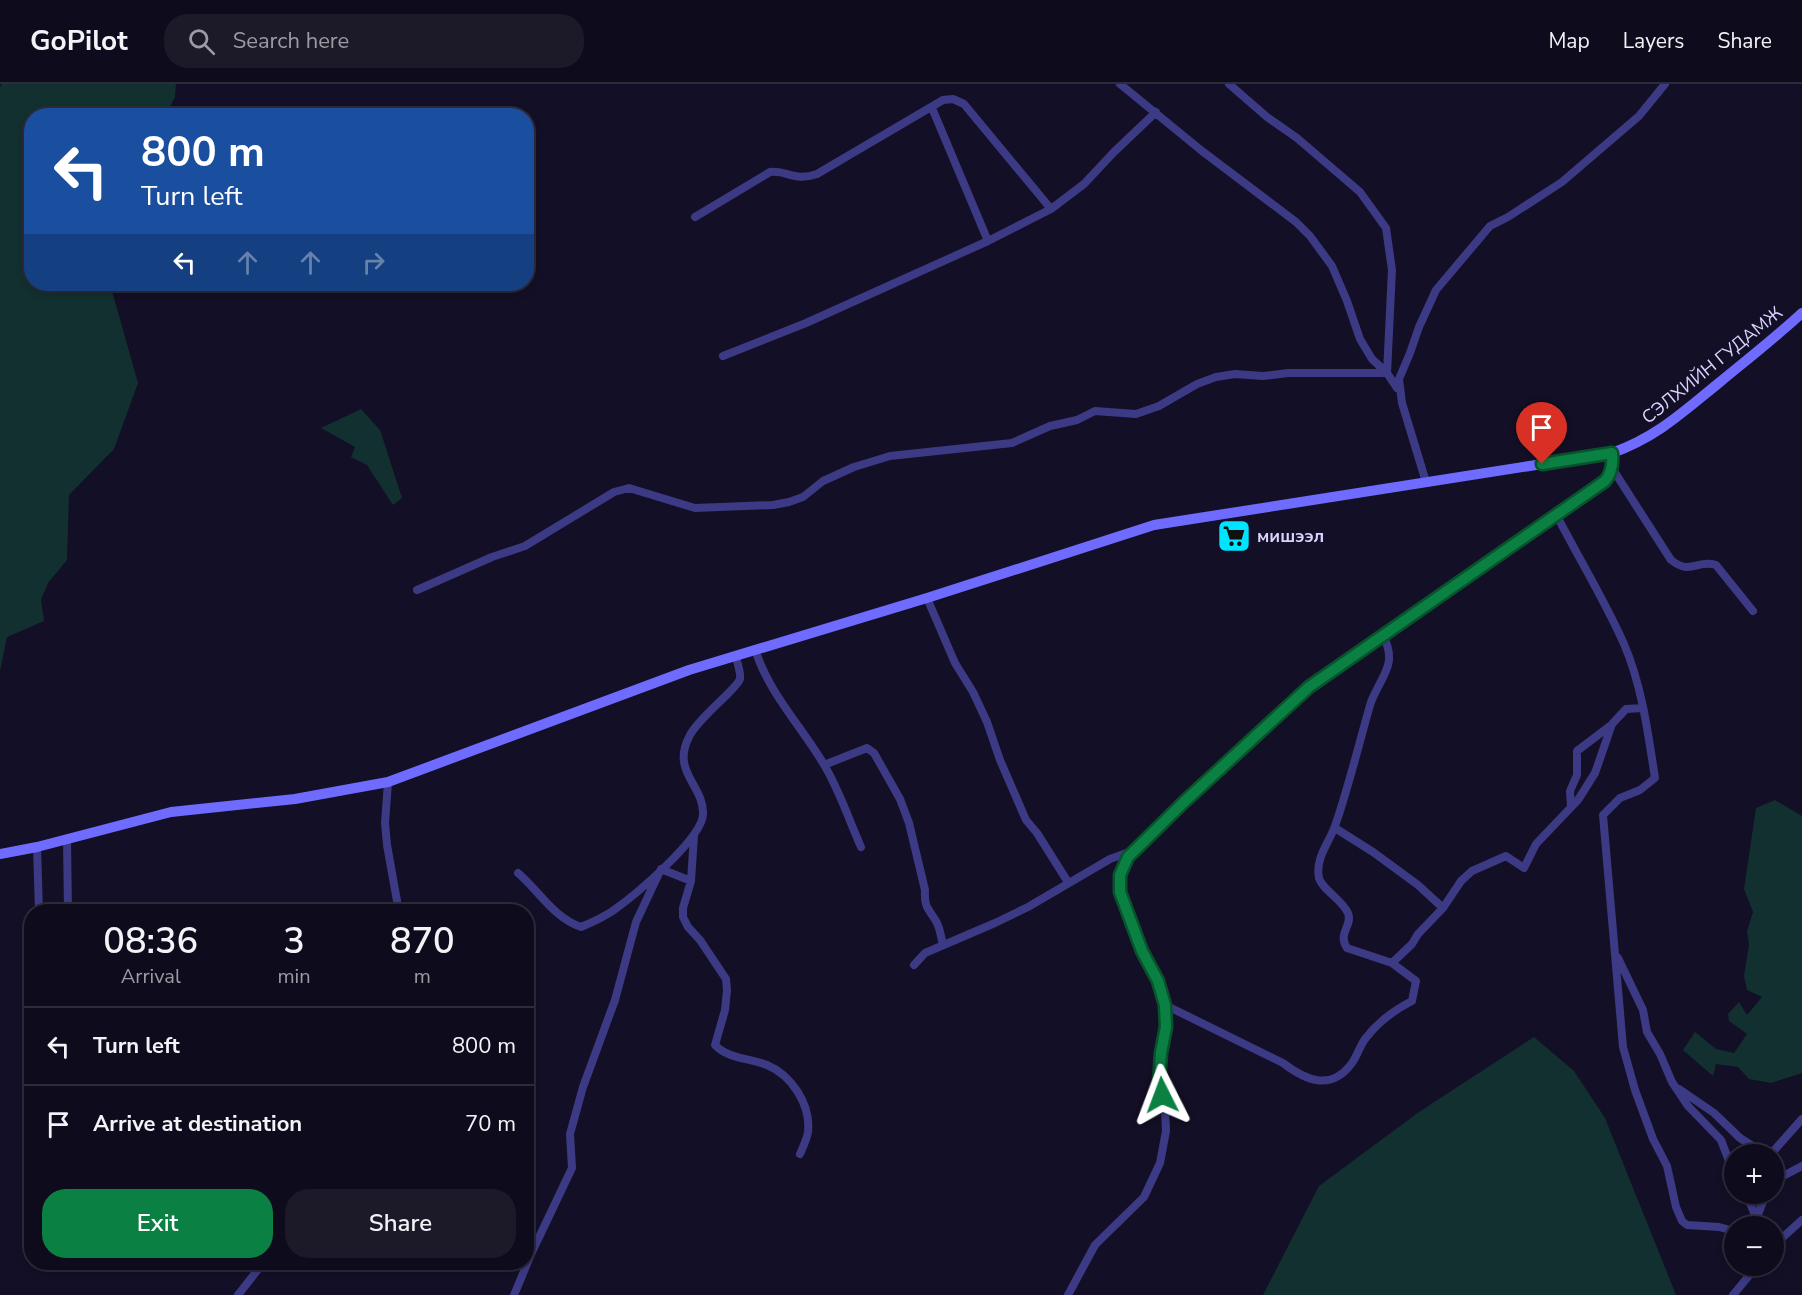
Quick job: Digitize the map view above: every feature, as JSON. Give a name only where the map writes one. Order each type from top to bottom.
[{"type":"main road","name":"СЭЛХИЙН ГУДАМЖ","points":[[0,854],[37,847],[171,812],[295,799],[388,782],[689,670],[927,598],[1154,525],[1612,453],[1659,431],[1802,313]]},
{"type":"street","points":[[1120,84],[1202,151],[1296,222],[1310,236],[1332,266],[1360,339],[1372,359],[1395,384],[1426,482]]},
{"type":"street","points":[[1229,84],[1360,192],[1386,228],[1392,270],[1387,374]]},
{"type":"street","points":[[1402,402],[1399,379],[1436,290],[1490,226],[1562,182],[1639,116],[1665,84]]},
{"type":"street","points":[[695,217],[770,172],[799,178],[817,174],[943,100],[953,99],[964,104],[1051,209]]},
{"type":"street","points":[[932,108],[988,241]]},
{"type":"street","points":[[723,356],[778,335],[988,241],[1051,209],[1084,184],[1156,112]]},
{"type":"street","points":[[417,590],[492,557],[525,546],[614,492],[623,489],[629,488],[695,508],[773,505],[803,497],[823,481],[854,467],[891,456],[1012,443],[1044,428],[1077,420],[1095,411],[1136,414],[1159,406],[1197,384],[1216,377],[1235,374],[1263,376],[1288,373],[1387,374]]},
{"type":"street","points":[[1068,1295],[1095,1245],[1144,1197],[1160,1163],[1166,1131],[1165,1108],[1159,1081],[1166,1027],[1165,1005],[1158,981],[1142,951],[1120,892],[1120,875],[1128,857],[1309,687],[1605,481],[1612,468],[1612,453]]},
{"type":"street","points":[[1612,468],[1671,560],[1679,567],[1710,563],[1716,565],[1753,611]]},
{"type":"street","points":[[1556,514],[1624,646],[1643,708],[1655,778],[1640,790],[1620,798],[1603,814],[1623,1047],[1635,1090],[1653,1139],[1669,1173],[1680,1216],[1688,1225],[1724,1228]]},
{"type":"street","points":[[927,598],[955,663],[974,692],[1026,820],[1066,879]]},
{"type":"street","points":[[1165,1005],[1283,1063],[1300,1076],[1313,1080],[1326,1080],[1338,1076],[1351,1064],[1365,1039],[1394,1009],[1412,1001],[1416,981],[1392,963],[1347,948],[1343,935],[1348,914],[1336,896],[1322,884],[1319,876],[1322,851],[1335,828],[1371,702],[1391,656],[1383,635]]},
{"type":"street","points":[[755,649],[759,662],[794,722],[824,765],[861,847]]},
{"type":"street","points":[[518,873],[560,916],[581,927],[612,911],[634,895],[661,869],[701,826],[703,805],[685,771],[684,753],[688,738],[702,717],[737,684],[740,674],[736,656]]},
{"type":"street","points":[[1571,807],[1570,791],[1577,775],[1577,751],[1612,724],[1626,709],[1643,708]]},
{"type":"street","points":[[1392,963],[1412,944],[1418,934],[1443,908],[1461,881],[1472,871],[1506,856],[1524,868],[1536,844],[1578,800],[1595,773],[1612,724]]},
{"type":"street","points":[[824,765],[867,748],[874,753],[900,800],[909,823],[925,890],[924,900],[939,928],[943,945]]},
{"type":"street","points":[[388,782],[385,823],[398,904]]},
{"type":"street","points":[[1335,828],[1391,865],[1443,908]]},
{"type":"street","points":[[694,836],[691,881],[683,908],[683,917],[726,979],[725,1010],[715,1045],[730,1055],[767,1065],[781,1072],[788,1079],[800,1096],[807,1115],[808,1132],[800,1154]]},
{"type":"street","points":[[67,839],[68,904]]},
{"type":"street","points":[[37,847],[39,904]]},
{"type":"street","points":[[914,965],[925,953],[1004,919],[1110,859],[1135,850]]},
{"type":"street","points":[[661,869],[691,881]]},
{"type":"street","points":[[534,1248],[572,1168],[570,1134],[583,1087],[615,1000],[636,922],[661,869]]},
{"type":"street","points":[[1615,953],[1643,1010],[1647,1032],[1676,1088],[1688,1106],[1721,1140],[1724,1148]]},
{"type":"street","points":[[1676,1088],[1714,1113],[1740,1138],[1750,1144]]},
{"type":"street","points":[[1778,1144],[1802,1119]]},
{"type":"street","points":[[1784,1175],[1802,1166]]},
{"type":"street","points":[[1784,1236],[1802,1220]]},
{"type":"street","points":[[238,1295],[258,1270]]},
{"type":"street","points":[[514,1295],[524,1270]]},
{"type":"street","points":[[1733,1295],[1749,1276]]},
{"type":"green space","points":[[2,84],[176,84],[175,97],[170,108],[24,108],[24,291],[112,291],[138,383],[114,449],[69,495],[67,560],[48,583],[41,600],[44,621],[7,637],[0,671],[0,87]]},
{"type":"green space","points":[[361,409],[380,430],[402,498],[393,505],[367,465],[351,457],[355,447],[321,428]]},
{"type":"green space","points":[[1775,800],[1802,816],[1802,1073],[1771,1083],[1749,1079],[1738,1067],[1716,1064],[1713,1076],[1683,1050],[1695,1032],[1716,1049],[1734,1053],[1747,1034],[1729,1021],[1728,1014],[1739,1002],[1747,1015],[1762,997],[1747,990],[1744,976],[1749,945],[1747,931],[1753,912],[1744,889],[1756,808]]},
{"type":"green space","points":[[1534,1037],[1574,1071],[1605,1118],[1676,1295],[1263,1295],[1319,1186],[1419,1112]]},
{"type":"place","name":"мишээл","points":[[1234,536]]},
{"type":"route","points":[[1162,1095],[1159,1081],[1166,1027],[1165,1005],[1158,981],[1142,951],[1120,892],[1120,875],[1128,857],[1309,687],[1605,481],[1610,475],[1613,459],[1612,453],[1542,464]]}]
